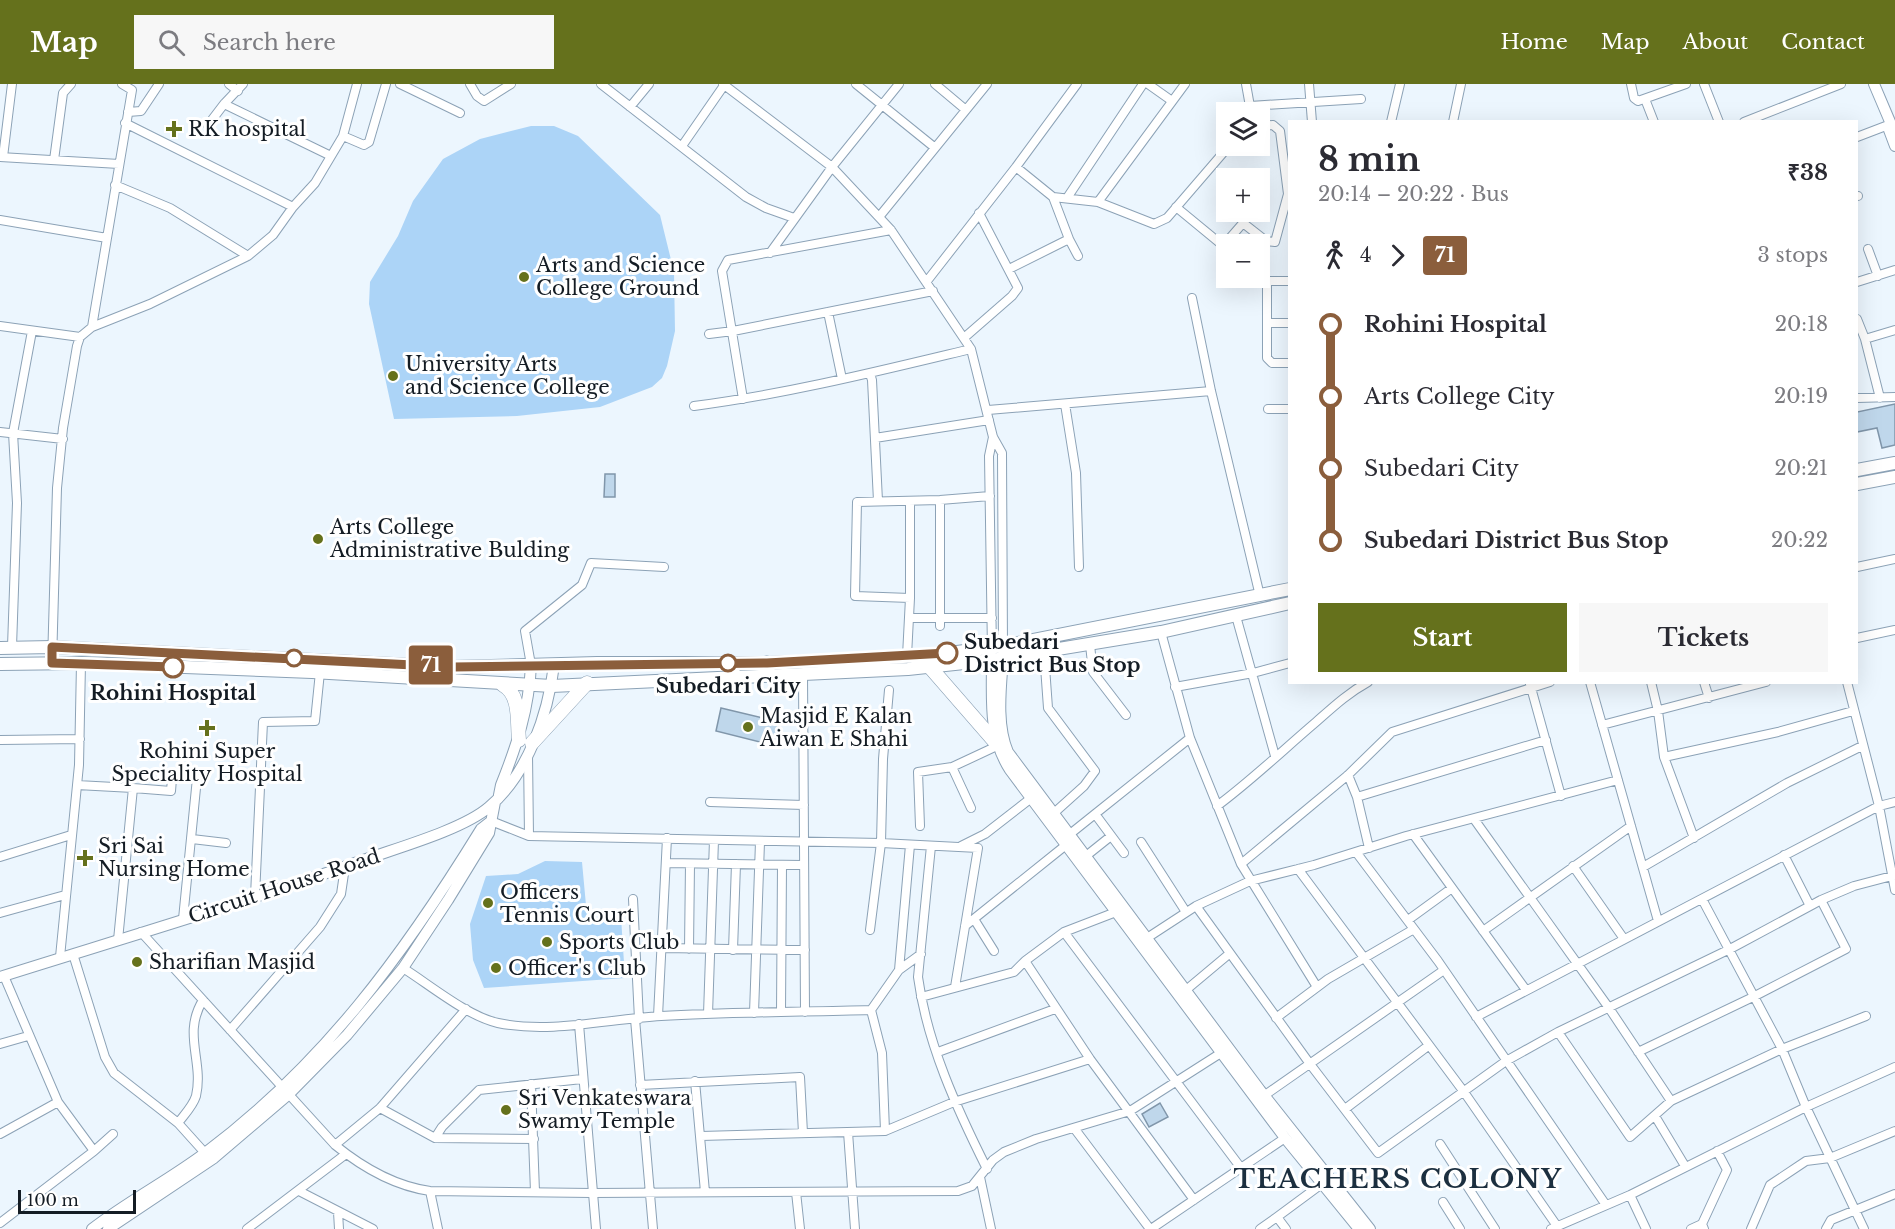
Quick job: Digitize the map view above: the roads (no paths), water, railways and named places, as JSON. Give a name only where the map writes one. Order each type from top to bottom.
[{"type":"highway","points":[[929,666],[996,745]]},
{"type":"highway","points":[[526,746],[587,683]]},
{"type":"highway","points":[[503,685],[508,688],[516,704],[526,746]]},
{"type":"main road","points":[[1858,470],[1895,463]]},
{"type":"main road","points":[[1858,484],[1895,477]]},
{"type":"main road","points":[[767,669],[803,673],[929,666],[1288,589]]},
{"type":"main road","points":[[6,647],[52,647],[453,667],[554,665],[767,669],[907,656],[1044,653],[1161,632],[1288,603]]},
{"type":"main road","points":[[0,664],[81,663],[320,672],[503,685],[552,686],[733,670]]},
{"type":"street","points":[[12,84],[1,157],[119,164]]},
{"type":"street","points":[[54,160],[63,93],[71,84]]},
{"type":"street","points":[[92,327],[132,90],[122,84]]},
{"type":"street","points":[[128,112],[141,111],[159,84]]},
{"type":"street","points":[[208,125],[224,104],[241,88],[229,84]]},
{"type":"street","points":[[52,663],[57,488],[63,428],[80,337],[92,327],[150,304],[248,256],[273,235],[293,207],[315,183],[332,156],[343,136],[357,84]]},
{"type":"street","points":[[343,136],[364,145],[369,142],[386,84]]},
{"type":"street","points":[[400,84],[460,113]]},
{"type":"street","points":[[471,84],[477,96],[484,101],[511,84]]},
{"type":"street","points":[[601,84],[755,203],[794,218]]},
{"type":"street","points":[[630,107],[649,84]]},
{"type":"street","points":[[682,146],[724,84],[832,167],[891,230],[965,337],[971,349],[993,437],[1002,453],[997,653],[991,714],[1000,755],[1030,799],[1086,856],[1186,990],[1285,1138],[1359,1229]]},
{"type":"street","points":[[856,84],[934,147]]},
{"type":"street","points":[[770,253],[832,167],[899,84]]},
{"type":"street","points":[[936,84],[966,110]]},
{"type":"street","points":[[879,217],[987,84]]},
{"type":"street","points":[[927,281],[1077,84]]},
{"type":"street","points":[[1067,198],[1143,84]]},
{"type":"street","points":[[1148,84],[1172,101]]},
{"type":"street","points":[[1098,201],[1185,84]]},
{"type":"street","points":[[1246,84],[1249,102]]},
{"type":"street","points":[[1309,84],[1312,120]]},
{"type":"street","points":[[1391,120],[1400,84]]},
{"type":"street","points":[[1452,120],[1461,84]]},
{"type":"street","points":[[1631,84],[1636,100],[1686,84]]},
{"type":"street","points":[[1704,84],[1718,120]]},
{"type":"street","points":[[1749,120],[1841,84]]},
{"type":"street","points":[[1874,84],[1893,126]]},
{"type":"street","points":[[1270,107],[1361,99]]},
{"type":"street","points":[[1645,99],[1653,120]]},
{"type":"street","points":[[224,104],[332,156]]},
{"type":"street","points":[[125,123],[293,207]]},
{"type":"street","points":[[1235,234],[1243,223],[1266,242],[1275,242],[1288,201],[1288,173],[1280,131],[1270,125]]},
{"type":"street","points":[[1858,137],[1893,126]]},
{"type":"street","points":[[1893,126],[1889,130],[1895,146]]},
{"type":"street","points":[[1053,197],[1098,201],[1154,224],[1167,218],[1220,156]]},
{"type":"street","points":[[1016,167],[1053,197],[1078,256]]},
{"type":"street","points":[[115,185],[170,208],[248,256]]},
{"type":"street","points":[[1176,207],[1216,240]]},
{"type":"street","points":[[965,337],[1016,292],[1017,288],[980,213]]},
{"type":"street","points":[[0,220],[107,238]]},
{"type":"street","points":[[743,399],[722,270],[728,260],[891,230]]},
{"type":"street","points":[[1009,269],[1070,239]]},
{"type":"street","points":[[1868,249],[1878,276]]},
{"type":"street","points":[[1858,282],[1895,270]]},
{"type":"street","points":[[1270,280],[1288,281]]},
{"type":"street","points":[[1264,288],[1269,362],[1288,363]]},
{"type":"street","points":[[709,334],[733,332],[933,291]]},
{"type":"street","points":[[1192,298],[1211,391],[1260,596]]},
{"type":"street","points":[[828,312],[842,379]]},
{"type":"street","points":[[1267,323],[1288,322]]},
{"type":"street","points":[[1858,322],[1865,339],[1880,398]]},
{"type":"street","points":[[0,326],[80,337]]},
{"type":"street","points":[[1865,339],[1895,330]]},
{"type":"street","points":[[6,647],[16,503],[13,433],[32,331]]},
{"type":"street","points":[[694,406],[743,399],[870,374],[971,349]]},
{"type":"street","points":[[870,374],[878,501]]},
{"type":"street","points":[[988,410],[1211,391]]},
{"type":"street","points":[[1858,398],[1895,397]]},
{"type":"street","points":[[1065,404],[1076,473],[1079,567]]},
{"type":"street","points":[[1268,409],[1288,408]]},
{"type":"street","points":[[875,438],[990,420]]},
{"type":"street","points":[[0,432],[63,439]]},
{"type":"street","points":[[993,437],[989,456],[992,618],[1005,746],[1054,813],[1068,840],[1116,912],[1225,1050],[1265,1095],[1370,1229]]},
{"type":"street","points":[[910,598],[855,596],[857,502],[990,496]]},
{"type":"street","points":[[940,500],[941,622]]},
{"type":"street","points":[[907,656],[910,598],[910,501]]},
{"type":"street","points":[[1858,567],[1895,559]]},
{"type":"street","points":[[529,836],[526,746],[531,665],[525,631],[582,585],[591,563],[664,567]]},
{"type":"street","points":[[1236,616],[1275,756]]},
{"type":"street","points":[[909,618],[941,622],[992,618]]},
{"type":"street","points":[[1858,638],[1895,630]]},
{"type":"street","points":[[1161,632],[1190,738],[1241,864],[1317,987]]},
{"type":"street","points":[[1090,645],[1093,672],[1126,715]]},
{"type":"street","points":[[1044,653],[1048,708],[1095,771],[1084,786],[1054,813]]},
{"type":"street","points":[[60,957],[77,785],[81,663]]},
{"type":"street","points":[[1175,687],[1253,673],[1288,664]]},
{"type":"street","points":[[108,1229],[214,1158],[347,1035],[403,968],[489,833],[490,821],[501,785],[526,746],[552,686],[554,665]]},
{"type":"street","points":[[255,896],[263,722],[315,721],[320,672]]},
{"type":"street","points":[[803,673],[805,1012]]},
{"type":"street","points":[[1217,806],[1248,783],[1275,756],[1353,690],[1364,684]]},
{"type":"street","points":[[1591,684],[1658,921]]},
{"type":"street","points":[[1651,684],[1658,711],[1664,757],[1694,838]]},
{"type":"street","points":[[1705,684],[1709,698]]},
{"type":"street","points":[[1602,725],[1759,684]]},
{"type":"street","points":[[1847,684],[1879,806],[1895,890]]},
{"type":"street","points":[[1241,864],[1348,775],[1392,732],[1530,685],[1562,796]]},
{"type":"street","points":[[870,930],[881,843],[889,690]]},
{"type":"street","points":[[1664,757],[1778,732],[1853,711]]},
{"type":"street","points":[[965,926],[1190,738]]},
{"type":"street","points":[[0,740],[80,739]]},
{"type":"street","points":[[1357,797],[1546,740]]},
{"type":"street","points":[[920,826],[917,774],[921,771],[952,767],[996,745]]},
{"type":"street","name":"Circuit House Road","points":[[2,977],[345,867],[468,820],[497,798],[512,782],[526,746]]},
{"type":"street","points":[[1643,867],[1787,783],[1862,746]]},
{"type":"street","points":[[952,767],[971,808]]},
{"type":"street","points":[[1348,775],[1357,797],[1369,848]]},
{"type":"street","points":[[183,919],[196,778]]},
{"type":"street","points":[[77,785],[171,791],[172,779]]},
{"type":"street","points":[[1147,938],[1196,906],[1250,881],[1413,834],[1618,780]]},
{"type":"street","points":[[118,940],[133,788]]},
{"type":"street","points":[[958,847],[985,834],[1030,799]]},
{"type":"street","points":[[710,802],[804,805]]},
{"type":"street","points":[[1476,1017],[1879,806],[1895,802]]},
{"type":"street","points":[[1098,818],[1124,853]]},
{"type":"street","points":[[1474,819],[1609,1008],[1671,1101]]},
{"type":"street","points":[[490,821],[529,836],[881,843],[978,848],[955,987]]},
{"type":"street","points":[[92,1229],[205,1153],[285,1092],[394,961],[440,895],[480,829],[490,821]]},
{"type":"street","points":[[1483,931],[1631,826]]},
{"type":"street","points":[[1413,834],[1526,990]]},
{"type":"street","points":[[0,857],[71,835]]},
{"type":"street","points":[[1086,856],[1112,836]]},
{"type":"street","points":[[658,1016],[667,838]]},
{"type":"street","points":[[192,839],[226,843]]},
{"type":"street","points":[[708,1014],[714,840]]},
{"type":"street","points":[[754,1013],[760,842]]},
{"type":"street","points":[[1141,842],[1186,912]]},
{"type":"street","points":[[899,970],[910,845]]},
{"type":"street","points":[[931,846],[918,977],[921,997],[954,1102],[987,1169]]},
{"type":"street","points":[[1356,852],[1444,970],[1606,1205]]},
{"type":"street","points":[[1784,855],[1810,906]]},
{"type":"street","points":[[666,863],[803,865]]},
{"type":"street","points":[[689,949],[690,864]]},
{"type":"street","points":[[733,950],[736,864]]},
{"type":"street","points":[[782,865],[780,950],[782,1012]]},
{"type":"street","points":[[1573,866],[1624,939]]},
{"type":"street","points":[[230,1030],[320,927],[341,894],[345,867]]},
{"type":"street","points":[[1298,869],[1365,957],[1396,1004],[1464,1092],[1554,1228],[1630,1195],[1806,1107],[1895,1066]]},
{"type":"street","points":[[1196,906],[1276,1018],[1378,1153],[1506,1061],[1558,1032],[1730,949],[1821,900],[1854,886],[1892,876]]},
{"type":"street","points":[[1408,920],[1452,888]]},
{"type":"street","points":[[0,913],[65,895]]},
{"type":"street","points":[[633,899],[640,1085],[653,1229]]},
{"type":"street","points":[[1702,899],[1782,1049],[1806,1107],[1864,1229]]},
{"type":"street","points":[[1638,1052],[1846,949],[1821,900]]},
{"type":"street","points":[[921,997],[1014,972],[1024,961],[1064,932],[1116,912]]},
{"type":"street","points":[[974,919],[994,951]]},
{"type":"street","points":[[1276,1018],[1317,987],[1414,929]]},
{"type":"street","points":[[141,932],[335,1145],[373,1171],[413,1188],[430,1191],[592,1193],[958,1191],[972,1186],[1004,1152],[1130,1111],[1225,1050]]},
{"type":"street","points":[[1064,932],[1241,1168]]},
{"type":"street","points":[[662,948],[804,950]]},
{"type":"street","points":[[73,954],[105,1057],[114,1073],[178,1123],[205,1153]]},
{"type":"street","points":[[885,1131],[882,1053],[871,1010],[899,970],[921,954]]},
{"type":"street","points":[[1186,990],[1229,954]]},
{"type":"street","points":[[1024,961],[1090,1059],[1194,1200]]},
{"type":"street","points":[[403,968],[466,1009],[495,1022],[523,1026],[579,1024],[658,1016],[871,1010]]},
{"type":"street","points":[[1265,1095],[1444,970]]},
{"type":"street","points":[[2,977],[58,1102],[93,1151]]},
{"type":"street","points":[[178,1123],[196,1096],[197,1078],[192,1035],[195,1014],[203,1000]]},
{"type":"street","points":[[335,1145],[380,1108],[466,1009]]},
{"type":"street","points":[[938,1052],[1055,1009]]},
{"type":"street","points":[[1558,1032],[1630,1137],[1671,1101],[1782,1049],[1866,1016]]},
{"type":"street","points":[[579,1024],[596,1229]]},
{"type":"street","points":[[0,1044],[28,1036]]},
{"type":"street","points":[[1345,1109],[1428,1046]]},
{"type":"street","points":[[701,1136],[885,1131],[954,1102],[1090,1059]]},
{"type":"street","points":[[640,1085],[800,1077],[803,1133]]},
{"type":"street","points":[[435,1138],[442,1127],[479,1090],[582,1078]]},
{"type":"street","points":[[695,1081],[705,1192]]},
{"type":"street","points":[[531,1084],[535,1192]]},
{"type":"street","points":[[0,1134],[58,1102]]},
{"type":"street","points":[[380,1108],[435,1138],[534,1139]]},
{"type":"street","points":[[1655,1116],[1685,1166]]},
{"type":"street","points":[[1074,1128],[1150,1229],[1285,1138]]},
{"type":"street","points":[[1751,1229],[1770,1185],[1806,1161],[1830,1158],[1895,1131]]},
{"type":"street","points":[[848,1132],[855,1229]]},
{"type":"street","points":[[0,1223],[113,1134]]},
{"type":"street","points":[[1440,1144],[1495,1229]]},
{"type":"street","points":[[1691,1229],[1703,1226],[1727,1170],[1717,1151]]},
{"type":"street","points":[[248,1229],[346,1154]]},
{"type":"street","points":[[980,1177],[991,1229]]},
{"type":"street","points":[[1260,1229],[1323,1183]]},
{"type":"street","points":[[299,1191],[373,1229]]},
{"type":"street","points":[[430,1191],[438,1229]]},
{"type":"street","points":[[796,1192],[800,1229]]},
{"type":"street","points":[[1827,1229],[1831,1220],[1895,1194]]},
{"type":"street","points":[[1630,1195],[1646,1229]]},
{"type":"street","points":[[1443,1202],[1460,1229]]},
{"type":"street","points":[[338,1212],[339,1229]]},
{"type":"street","points":[[1277,1217],[1286,1229]]},
{"type":"place","name":"RK hospital","points":[[174,129]]},
{"type":"place","name":"Arts and Science College Ground","points":[[524,277]]},
{"type":"place","name":"University Arts and Science College","points":[[393,376]]},
{"type":"place","name":"Arts College Administrative Bulding","points":[[318,539]]},
{"type":"place","name":"Subedari District Bus Stop","points":[[947,653]]},
{"type":"place","name":"Subedari City","points":[[728,663]]},
{"type":"place","name":"Rohini Hospital","points":[[173,667]]},
{"type":"place","name":"Masjid E Kalan Aiwan E Shahi","points":[[748,727]]},
{"type":"place","name":"Rohini Super Speciality Hospital","points":[[207,728]]},
{"type":"place","name":"Sri Sai Nursing Home","points":[[85,858]]},
{"type":"place","name":"Officers Tennis Court","points":[[488,903]]},
{"type":"place","name":"Sports Club","points":[[547,942]]},
{"type":"place","name":"Sharifian Masjid","points":[[137,962]]},
{"type":"place","name":"Officer's Club","points":[[496,968]]},
{"type":"place","name":"Sri Venkateswara Swamy Temple","points":[[506,1110]]},
{"type":"district","name":"TEACHERS COLONY","points":[[1398,1179]]}]
